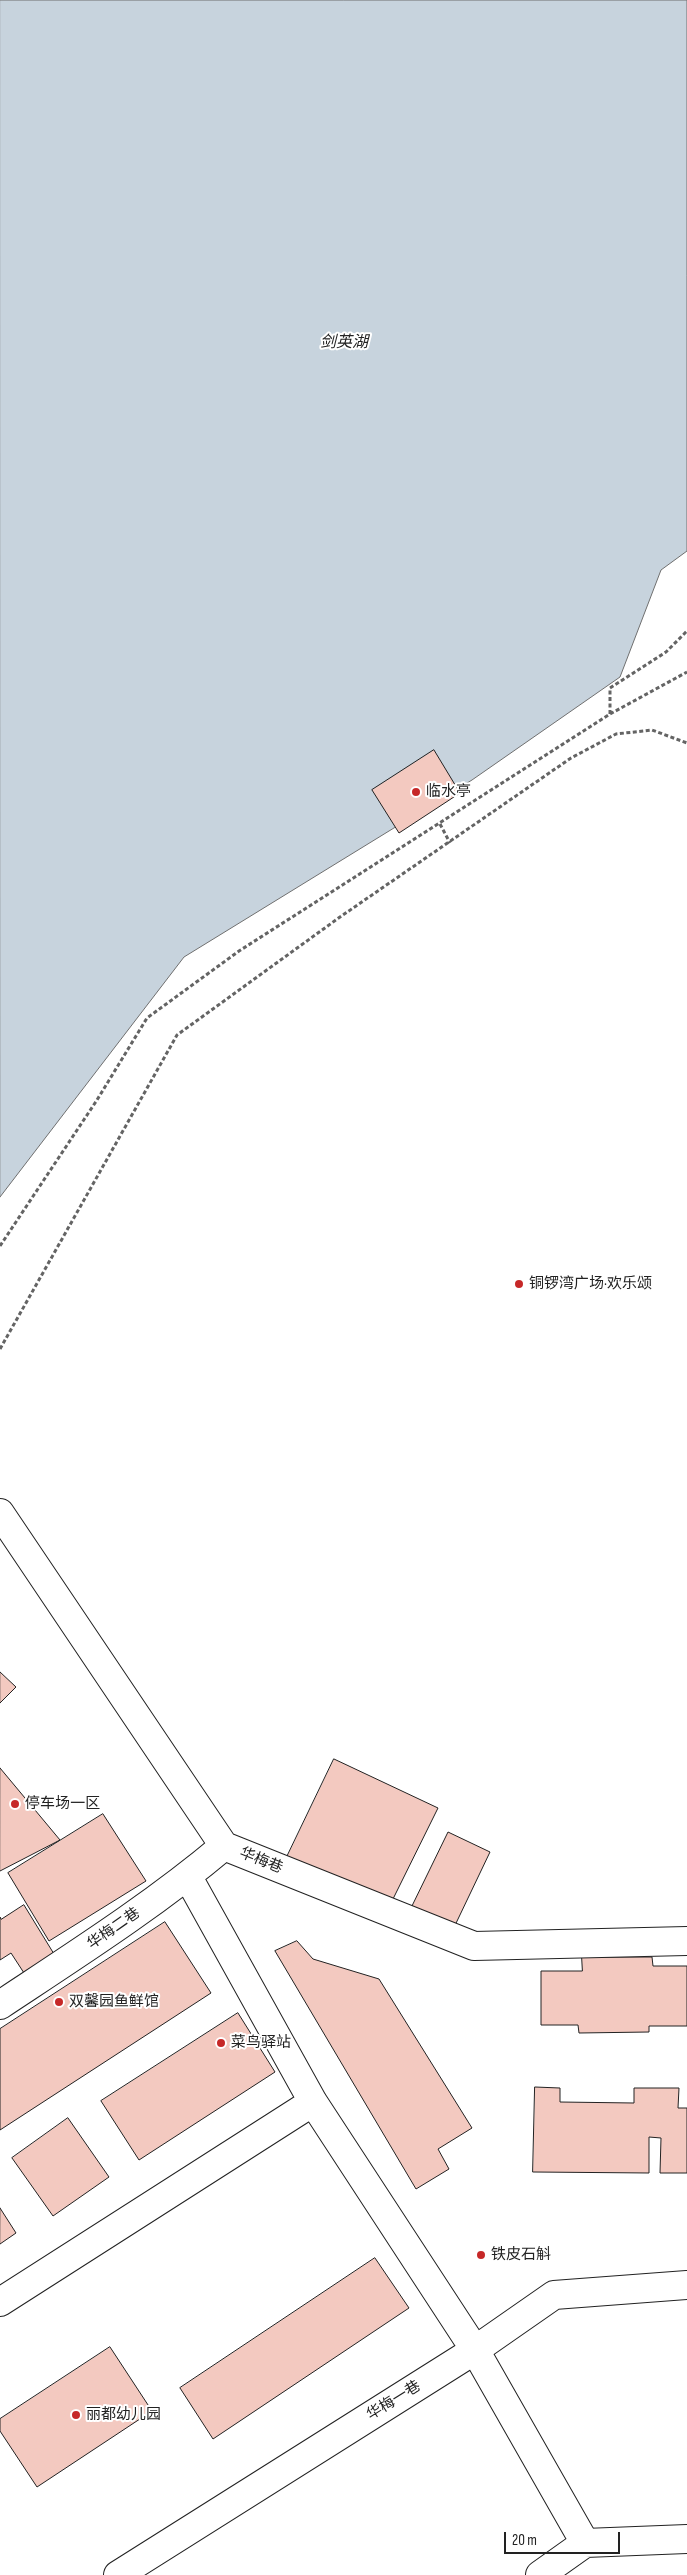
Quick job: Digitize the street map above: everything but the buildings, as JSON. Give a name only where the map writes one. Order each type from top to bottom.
[{"type":"street","name":"华梅巷","points":[[0,1513],[224,1846],[474,1946],[687,1941]]},
{"type":"street","name":"华梅二巷","points":[[0,2005],[112,1931],[188,1877],[224,1846]]},
{"type":"street","points":[[188,1877],[313,2102],[475,2350],[585,2543]]},
{"type":"street","points":[[0,2302],[313,2102]]},
{"type":"street","name":"华梅一巷","points":[[118,2575],[475,2350],[554,2295],[687,2285]]},
{"type":"street","points":[[540,2575],[585,2543],[687,2539]]},
{"type":"path","points":[[610,714],[610,688],[666,652],[687,630]]},
{"type":"path","points":[[0,1246],[97,1100],[147,1018],[239,951],[610,714],[687,672]]},
{"type":"path","points":[[0,1349],[177,1036],[340,918],[571,758],[616,734],[652,730],[687,743]]},
{"type":"path","points":[[440,824],[450,843]]},
{"type":"water","name":"剑英湖","points":[[0,0],[687,0],[687,551],[661,570],[620,677],[472,780],[184,957],[0,1197]]},
{"type":"place","name":"临水亭","points":[[416,792]]},
{"type":"place","name":"铜锣湾广场·欢乐颂","points":[[519,1284]]},
{"type":"place","name":"停车场一区","points":[[15,1804]]},
{"type":"place","name":"双馨园鱼鲜馆","points":[[59,2002]]},
{"type":"place","name":"菜鸟驿站","points":[[221,2043]]},
{"type":"place","name":"铁皮石斛","points":[[481,2255]]},
{"type":"place","name":"丽都幼儿园","points":[[76,2415]]}]
